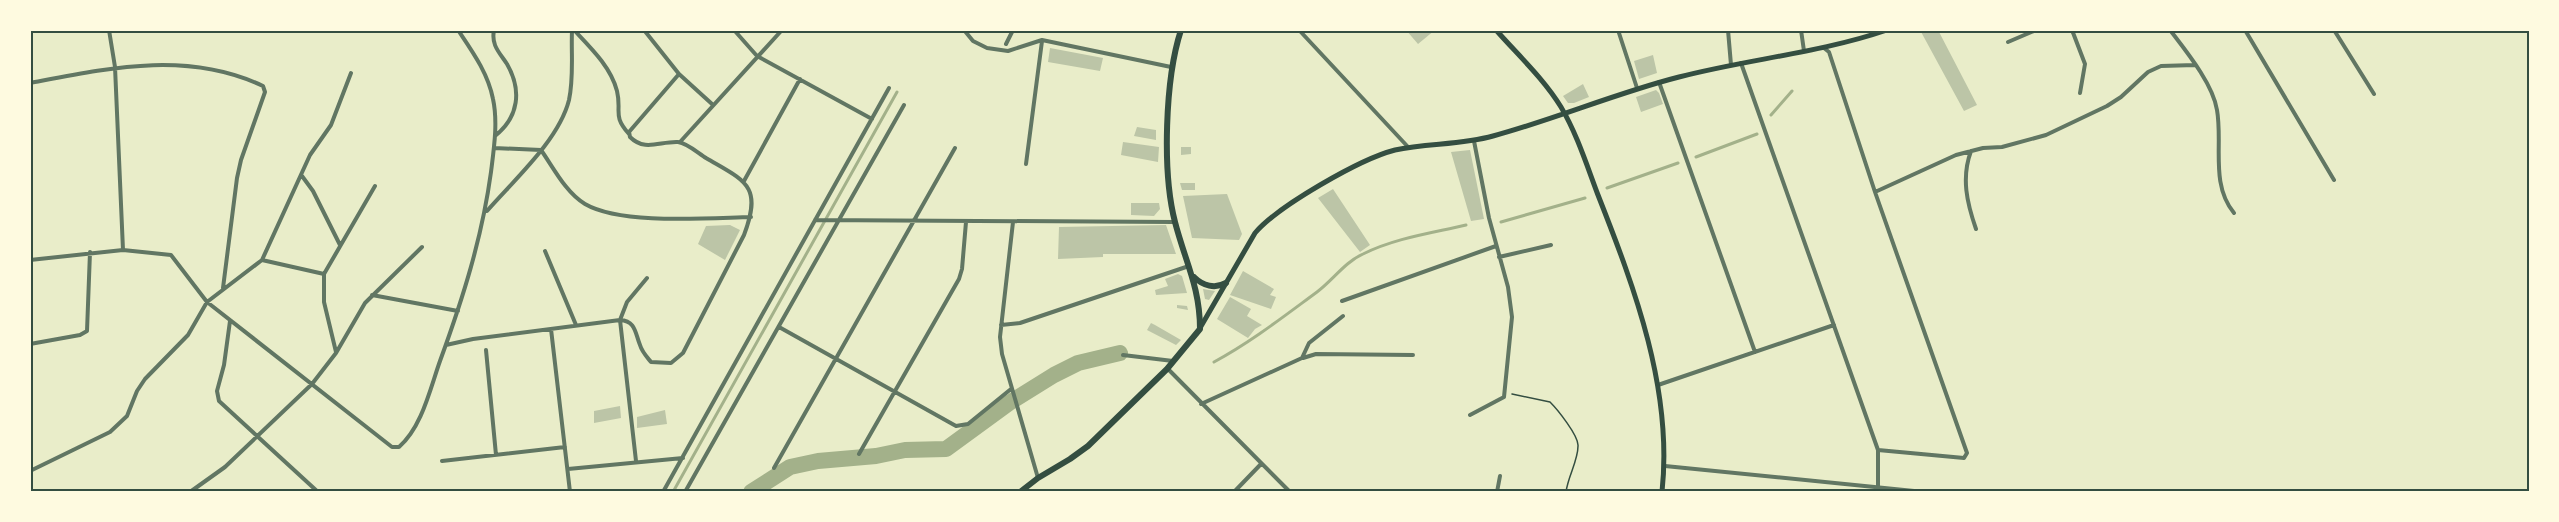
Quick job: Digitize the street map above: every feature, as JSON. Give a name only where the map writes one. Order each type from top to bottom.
[{"type":"main road","points":[[1181,30],[1171,67],[1168,101],[1168,176],[1175,222],[1194,276],[1199,300],[1200,329]]},
{"type":"main road","points":[[1496,30],[1537,75],[1565,114],[1617,243],[1635,296],[1658,385],[1665,466],[1662,492]]},
{"type":"main road","points":[[1022,492],[1038,477],[1088,446],[1167,369],[1200,329],[1255,233],[1280,210],[1361,164],[1394,150],[1474,141],[1565,114],[1659,82],[1731,65],[1824,48],[1887,30]]},
{"type":"main road","points":[[1194,276],[1207,285],[1218,286],[1226,283]]},
{"type":"street","points":[[109,30],[115,67],[123,250]]},
{"type":"street","points":[[30,260],[123,250],[171,255],[207,302],[392,447],[399,447],[413,429],[446,345],[467,286],[486,212],[495,136],[494,99],[486,77],[458,30]]},
{"type":"street","points":[[494,30],[495,47],[512,77],[517,103],[515,113],[508,124],[495,136]]},
{"type":"street","points":[[446,345],[473,339],[620,320],[628,321],[633,325],[640,347],[651,362],[671,363],[683,353],[734,256],[751,217],[751,196],[744,181],[680,142],[650,146],[639,145],[620,124],[616,90],[607,70],[573,30]]},
{"type":"street","points":[[486,212],[541,150],[562,119],[569,100],[572,82],[573,30]]},
{"type":"street","points":[[645,30],[679,74],[712,104]]},
{"type":"street","points":[[734,30],[757,56],[872,119]]},
{"type":"street","points":[[680,142],[712,104],[782,30]]},
{"type":"street","points":[[964,30],[973,41],[987,48],[1008,51],[1042,40],[1171,67]]},
{"type":"street","points":[[1006,44],[1013,30]]},
{"type":"street","points":[[1299,30],[1409,148]]},
{"type":"street","points":[[1618,30],[1637,88]]},
{"type":"street","points":[[1728,30],[1731,65]]},
{"type":"street","points":[[1801,30],[1804,51]]},
{"type":"street","points":[[2008,42],[2036,30]]},
{"type":"street","points":[[2072,30],[2085,64],[2080,93]]},
{"type":"street","points":[[2170,30],[2195,65],[2217,109],[2221,189],[2225,202],[2234,213]]},
{"type":"street","points":[[2245,30],[2334,180]]},
{"type":"street","points":[[2334,30],[2374,94]]},
{"type":"street","points":[[1026,164],[1042,40]]},
{"type":"street","points":[[1824,48],[1829,52],[1875,192],[1967,453],[1964,458],[1878,450]]},
{"type":"street","points":[[1741,63],[1878,450],[1878,486]]},
{"type":"street","points":[[30,83],[115,67],[198,65],[220,69],[260,84],[265,92],[237,178],[223,288]]},
{"type":"street","points":[[1875,192],[1956,154],[2002,147],[2046,135],[2107,106],[2148,72],[2161,66],[2195,65]]},
{"type":"street","points":[[30,471],[110,432],[121,423],[127,416],[136,391],[188,334],[207,302],[262,260],[310,155],[331,125],[351,73]]},
{"type":"street","points":[[629,134],[679,74]]},
{"type":"street","points":[[744,181],[800,79]]},
{"type":"street","points":[[1659,82],[1755,352]]},
{"type":"street","points":[[663,492],[890,88]]},
{"type":"street","points":[[685,492],[904,105]]},
{"type":"street","points":[[1470,415],[1497,402],[1505,393],[1512,317],[1508,287],[1496,246],[1474,141]]},
{"type":"street","points":[[494,148],[541,150]]},
{"type":"street","points":[[774,468],[955,148]]},
{"type":"street","points":[[541,150],[571,193],[585,204],[620,215],[687,218],[751,217]]},
{"type":"street","points":[[1971,151],[1966,164],[1965,185],[1976,229]]},
{"type":"street","points":[[302,176],[313,191],[340,245]]},
{"type":"street","points":[[336,353],[324,302],[324,274],[375,186]]},
{"type":"street","points":[[817,220],[838,222],[1175,222]]},
{"type":"street","points":[[859,454],[962,274],[966,222]]},
{"type":"street","points":[[1013,222],[1001,325],[1002,354],[1038,477]]},
{"type":"street","points":[[1499,257],[1551,245]]},
{"type":"street","points":[[1342,301],[1496,246]]},
{"type":"street","points":[[192,491],[225,467],[312,384],[336,353],[353,320],[372,295],[422,247]]},
{"type":"street","points":[[544,251],[576,326]]},
{"type":"street","points":[[30,344],[87,332],[90,252]]},
{"type":"street","points":[[262,260],[324,274]]},
{"type":"street","points":[[1001,325],[1020,323],[1190,266]]},
{"type":"street","points":[[636,461],[620,320],[627,302],[647,278]]},
{"type":"street","points":[[372,295],[458,311]]},
{"type":"street","points":[[1302,358],[1309,343],[1343,316]]},
{"type":"street","points":[[230,320],[217,396],[224,406],[318,492]]},
{"type":"street","points":[[1658,385],[1834,325]]},
{"type":"street","points":[[779,327],[956,426],[961,427],[968,424],[1011,389]]},
{"type":"street","points":[[551,329],[570,492]]},
{"type":"street","points":[[486,350],[496,455]]},
{"type":"street","points":[[1201,404],[1302,358],[1316,354],[1413,355]]},
{"type":"street","points":[[1123,355],[1174,361]]},
{"type":"street","points":[[1167,369],[1290,492]]},
{"type":"street","points":[[30,404],[30,412]]},
{"type":"street","points":[[442,461],[565,447]]},
{"type":"street","points":[[568,469],[683,458]]},
{"type":"street","points":[[1234,492],[1261,464]]},
{"type":"street","points":[[1665,466],[1924,492]]},
{"type":"street","points":[[1497,492],[1500,476]]},
{"type":"path","points":[[1505,393],[1550,402],[1578,439],[1579,447],[1566,492]]},
{"type":"building","points":[[1406,30],[1435,30],[1418,44]]},
{"type":"building","points":[[1920,30],[1938,30],[1977,105],[1964,111]]},
{"type":"building","points":[[1050,48],[1103,58],[1100,71],[1048,62]]},
{"type":"building","points":[[1653,55],[1657,73],[1639,79],[1634,61]]},
{"type":"building","points":[[1583,84],[1589,97],[1568,103],[1563,96]]},
{"type":"building","points":[[1656,90],[1663,104],[1641,112],[1636,97]]},
{"type":"building","points":[[1137,127],[1156,130],[1156,140],[1134,136]]},
{"type":"building","points":[[1123,142],[1159,147],[1158,162],[1121,155]]},
{"type":"building","points":[[1181,147],[1191,147],[1191,154],[1181,155]]},
{"type":"building","points":[[1470,150],[1484,219],[1471,221],[1451,152]]},
{"type":"building","points":[[1180,183],[1195,183],[1195,190],[1182,190]]},
{"type":"building","points":[[1333,189],[1370,245],[1360,252],[1318,198]]},
{"type":"building","points":[[1227,194],[1242,234],[1239,240],[1192,238],[1183,196]]},
{"type":"building","points":[[1131,203],[1159,203],[1160,209],[1154,216],[1131,215]]},
{"type":"building","points":[[730,225],[740,230],[725,260],[698,244],[706,226]]},
{"type":"building","points":[[1166,225],[1176,254],[1103,254],[1103,257],[1058,259],[1059,227]]},
{"type":"building","points":[[1243,271],[1274,289],[1270,295],[1276,297],[1271,309],[1230,295]]},
{"type":"building","points":[[1178,274],[1182,276],[1187,293],[1156,295],[1155,290],[1168,286],[1165,279]]},
{"type":"building","points":[[1203,289],[1215,291],[1209,300],[1205,299]]},
{"type":"building","points":[[1230,297],[1251,309],[1247,316],[1262,325],[1255,329],[1248,338],[1217,319]]},
{"type":"building","points":[[1177,305],[1187,306],[1188,310],[1177,308]]},
{"type":"building","points":[[1151,323],[1181,340],[1176,345],[1147,330]]},
{"type":"building","points":[[620,406],[621,418],[594,423],[594,411]]},
{"type":"building","points":[[665,410],[667,424],[637,428],[637,417]]},
{"type":"waterway","points":[[1771,115],[1792,91]]},
{"type":"waterway","points":[[673,492],[897,92]]},
{"type":"waterway","points":[[1696,157],[1757,134]]},
{"type":"waterway","points":[[1607,188],[1678,163]]},
{"type":"waterway","points":[[1501,222],[1585,198]]},
{"type":"waterway","points":[[1214,362],[1254,338],[1292,311],[1357,257],[1375,248],[1401,240],[1466,225]]},
{"type":"waterway","points":[[751,492],[790,467],[818,461],[876,456],[905,450],[946,449],[1009,403],[1054,375],[1078,363],[1120,353]]}]
